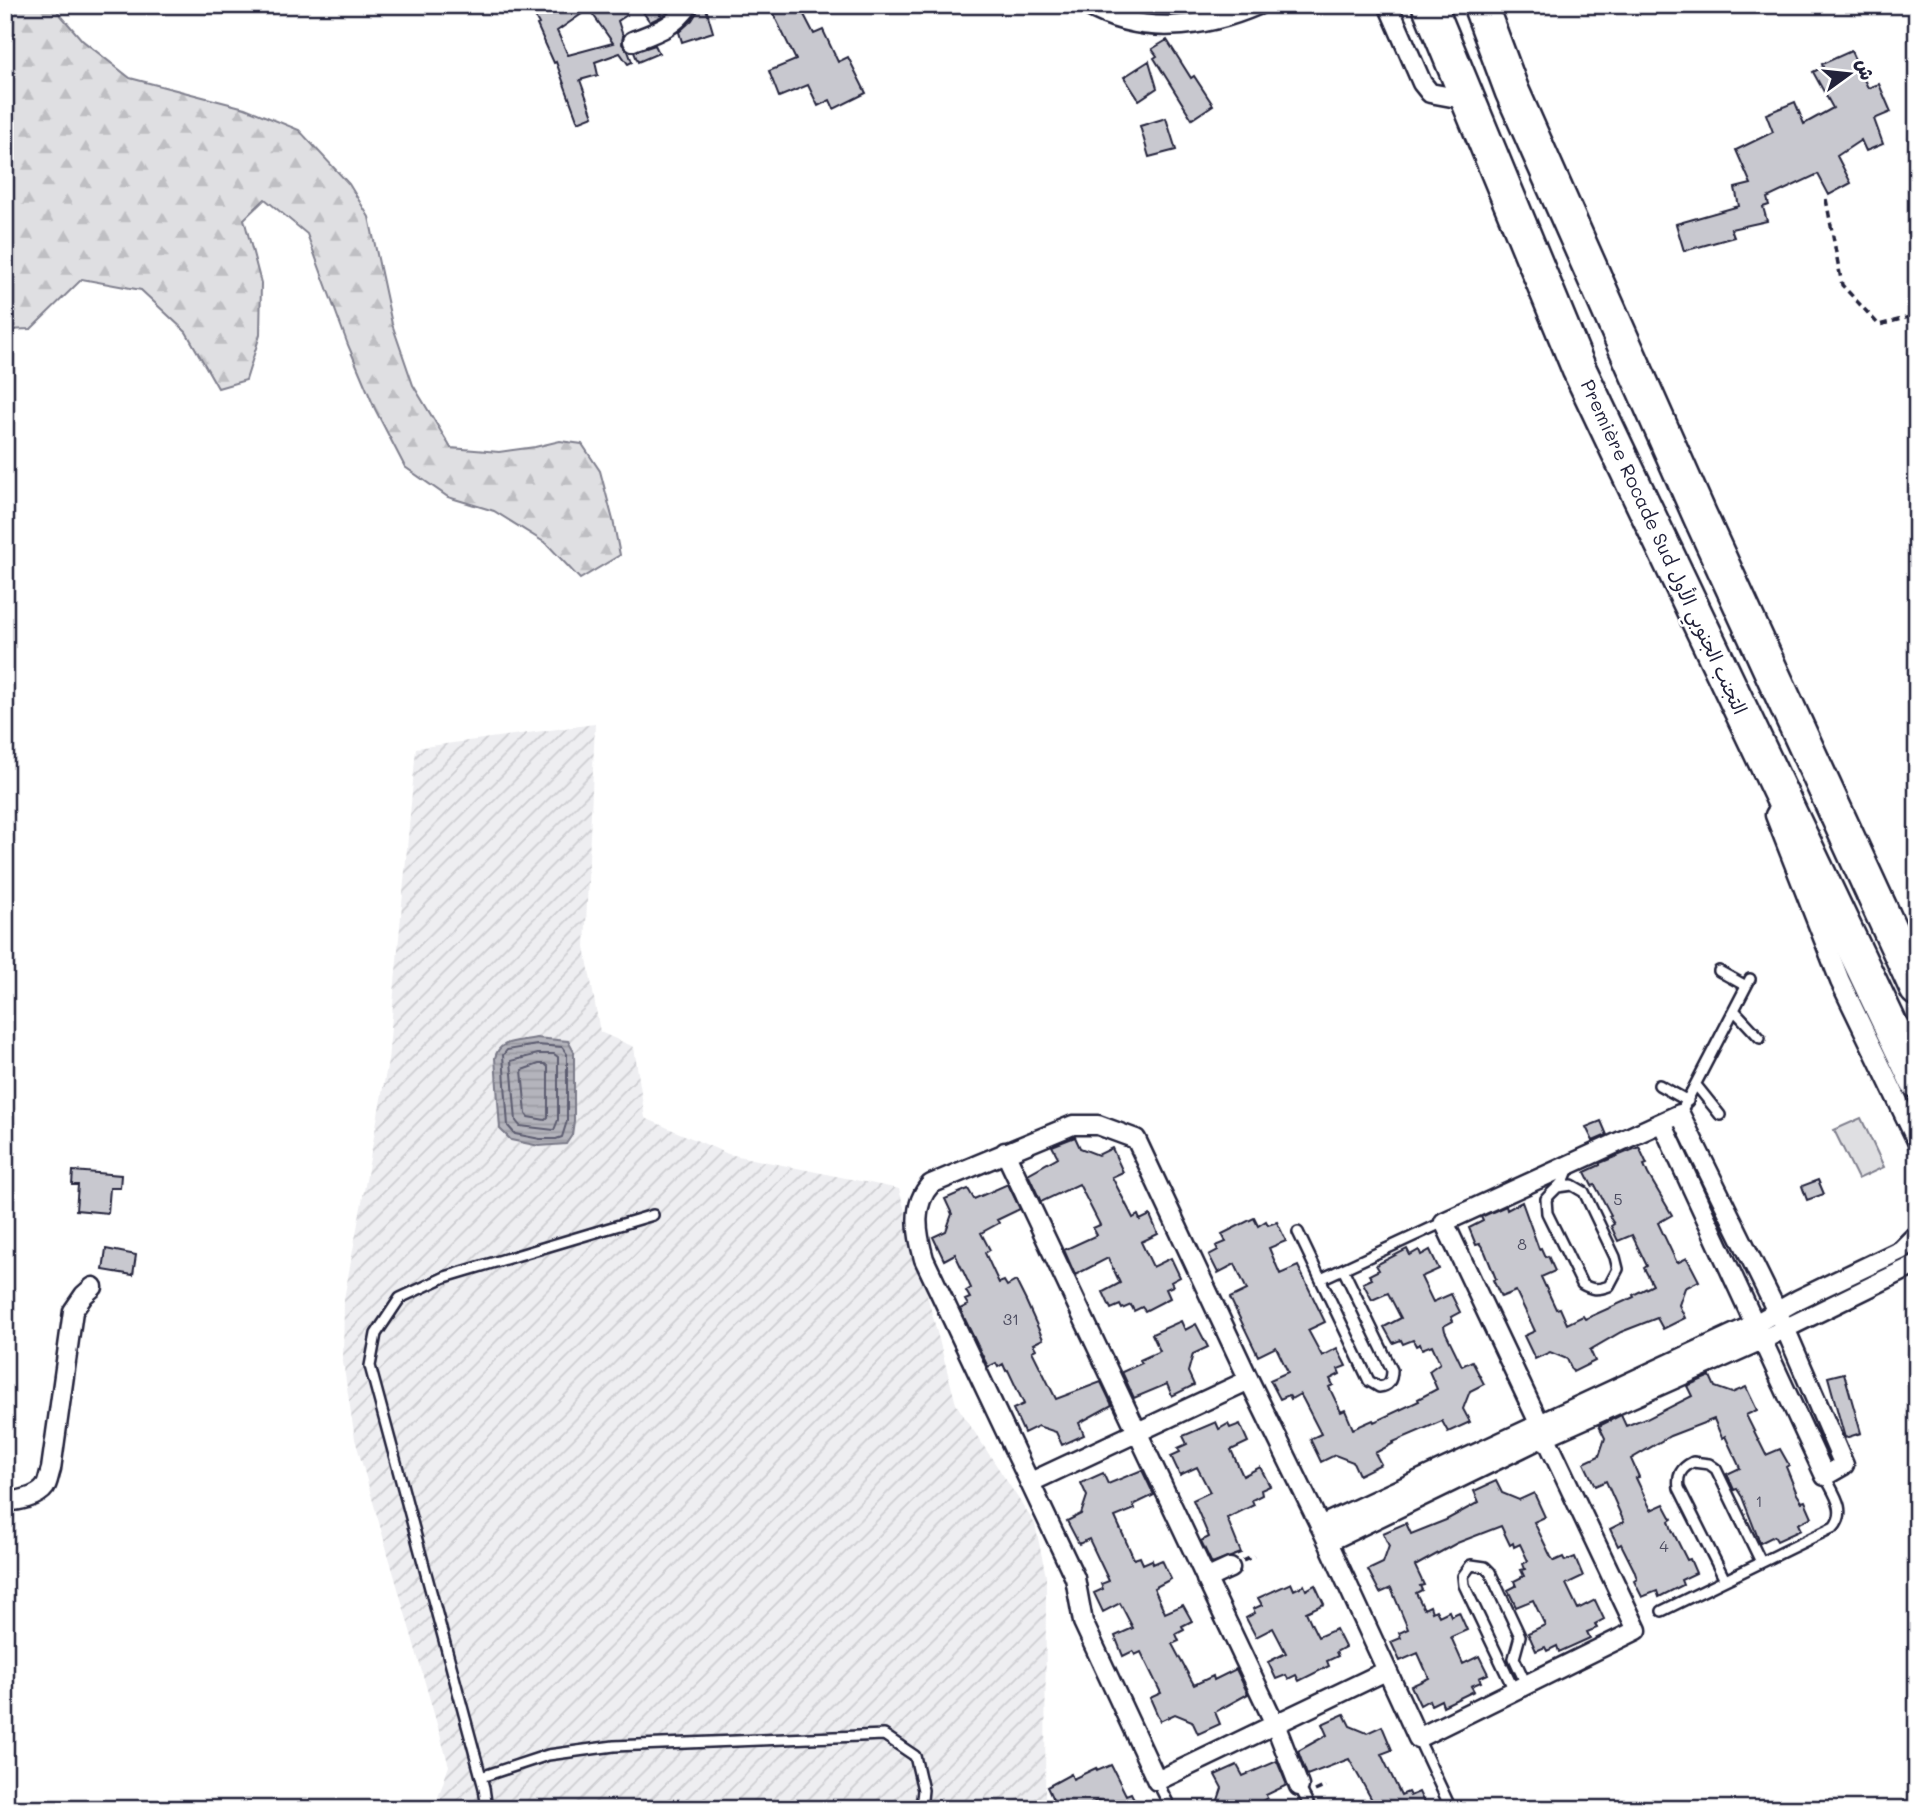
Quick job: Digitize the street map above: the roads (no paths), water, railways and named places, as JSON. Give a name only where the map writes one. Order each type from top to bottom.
[{"type":"highway","name":"Première Rocade Sud التجنب الجنوبي الأول","points":[[1429,5],[1579,369],[1917,1081]]},
{"type":"highway","points":[[1480,5],[1512,91],[1678,466],[1917,989]]},
{"type":"street","points":[[633,41],[667,29],[682,16],[689,5]]},
{"type":"street","points":[[1087,5],[1100,13],[1155,27],[1190,26],[1237,15],[1258,5]]},
{"type":"street","points":[[1388,5],[1422,83],[1430,93],[1468,100]]},
{"type":"street","points":[[1760,750],[1778,824],[1830,957],[1863,1033],[1917,1141]]},
{"type":"street","points":[[1386,1671],[1157,1781],[1083,1622],[1075,1578],[933,1282],[924,1259],[917,1222],[923,1192],[931,1184],[1061,1128],[1084,1123],[1111,1128],[1136,1139],[1418,1738],[1637,1630],[1444,1222],[1662,1123],[1684,1108],[1785,1328],[1844,1465],[1825,1476],[1662,1123]]},
{"type":"street","points":[[1005,1152],[1275,1724],[1299,1786]]},
{"type":"street","points":[[1758,1331],[1776,1311],[1901,1250],[1917,1234]]},
{"type":"street","points":[[1324,1534],[1758,1331],[1785,1328],[1917,1264]]},
{"type":"street","points":[[5,1501],[13,1502],[45,1488],[51,1469],[73,1311],[93,1287]]},
{"type":"street","points":[[1031,1482],[1249,1380]]},
{"type":"street","points":[[1206,1579],[1230,1568]]},
{"type":"lane","points":[[1659,1085],[1684,1108],[1748,983],[1719,971]]},
{"type":"lane","points":[[1734,1010],[1760,1038]]},
{"type":"lane","points":[[1696,1085],[1720,1115]]},
{"type":"lane","points":[[1558,1187],[1572,1185],[1584,1192],[1615,1257],[1618,1269],[1609,1286],[1599,1289],[1582,1284],[1546,1213],[1546,1199],[1567,1176],[1569,1166]]},
{"type":"lane","points":[[487,1809],[481,1777],[370,1366],[376,1334],[400,1298],[445,1278],[653,1215]]},
{"type":"lane","points":[[1321,1279],[1444,1222]]},
{"type":"lane","points":[[1298,1232],[1369,1381],[1379,1387],[1385,1386],[1392,1376],[1392,1370],[1343,1269]]},
{"type":"lane","points":[[1725,1580],[1679,1488],[1681,1471],[1693,1462],[1710,1464],[1716,1469],[1761,1562]]},
{"type":"lane","points":[[1662,1611],[1834,1527],[1839,1521],[1841,1511],[1825,1476]]},
{"type":"lane","points":[[1471,1565],[1485,1567],[1490,1572],[1520,1636],[1514,1658],[1520,1687],[1464,1585],[1463,1576],[1471,1565]]},
{"type":"lane","points":[[481,1777],[548,1755],[614,1746],[884,1735],[915,1756],[923,1790],[921,1809]]},
{"type":"lane","points":[[1418,1738],[1451,1809]]},
{"type":"lane","points":[[1157,1781],[1171,1809]]},
{"type":"lane","points":[[1299,1786],[1311,1809]]},
{"type":"water","points":[[536,1038],[568,1041],[574,1052],[574,1121],[572,1135],[566,1144],[539,1146],[511,1140],[500,1129],[495,1058],[497,1052],[505,1044]]}]
